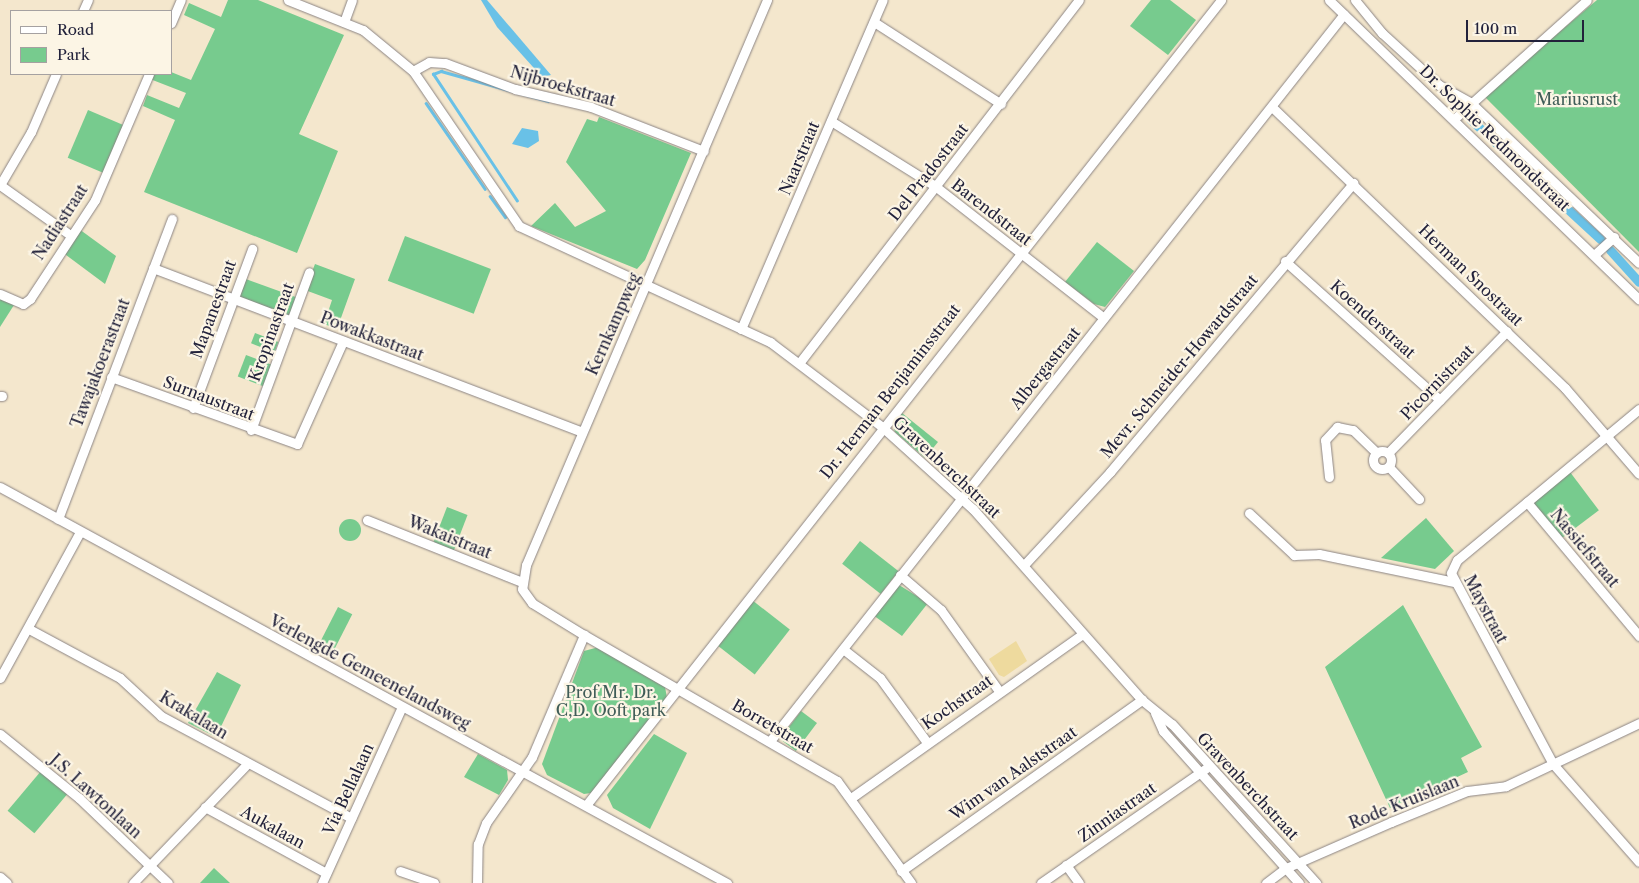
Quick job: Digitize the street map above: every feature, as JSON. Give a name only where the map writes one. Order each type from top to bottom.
[{"type":"street","points":[[172,21],[181,0]]},
{"type":"street","name":"Gravenberchstraat","points":[[288,0],[344,22],[382,41],[413,71],[519,226],[741,329],[800,362],[881,426],[961,498],[1024,565],[1142,700],[1155,713],[1172,724],[1316,883]]},
{"type":"street","points":[[344,22],[352,0]]},
{"type":"street","name":"Kernkampweg","points":[[522,582],[582,432],[647,285],[767,0]]},
{"type":"street","name":"Naarstraat","points":[[741,329],[883,0]]},
{"type":"street","name":"Del Pradostraat","points":[[800,362],[935,186],[1001,104],[1079,0]]},
{"type":"street","name":"Dr. Herman Benjaminsstraat","points":[[587,804],[881,426],[1221,0]]},
{"type":"street","name":"Dr. Sophie Redmondstraat","points":[[1328,0],[1454,119],[1639,299]]},
{"type":"street","name":"Dr. Sophie Redmondstraat","points":[[1355,0],[1382,33],[1439,85],[1470,102],[1614,237],[1639,263]]},
{"type":"street","points":[[1454,119],[1470,102],[1587,0]]},
{"type":"street","name":"Albergastraat","points":[[770,742],[1344,14]]},
{"type":"street","points":[[874,22],[1001,104]]},
{"type":"street","name":"Nijbroekstraat","points":[[413,71],[429,62],[445,63],[515,89],[591,107],[704,151]]},
{"type":"street","points":[[56,75],[31,132],[0,185],[70,234]]},
{"type":"street","name":"Nadiastraat","points":[[0,294],[27,302],[70,234],[95,200],[149,75]]},
{"type":"street","name":"Herman Snostraat","points":[[1272,107],[1507,331],[1607,436],[1639,474]]},
{"type":"street","name":"Barendstraat","points":[[831,120],[935,186],[1104,318]]},
{"type":"street","name":"Mevr. Schneider-Howardstraat","points":[[1024,565],[1110,472],[1285,261],[1353,183]]},
{"type":"street","name":"Tawajakoerastraat","points":[[58,519],[172,219]]},
{"type":"street","points":[[1594,255],[1614,237]]},
{"type":"street","name":"Mapanestraat","points":[[193,408],[252,249]]},
{"type":"street","name":"Koenderstraat","points":[[1285,261],[1440,400]]},
{"type":"street","name":"Powakkastraat","points":[[153,268],[582,432]]},
{"type":"street","name":"Kropinastraat","points":[[251,430],[309,272]]},
{"type":"street","name":"Picornistraat","points":[[1388,453],[1507,331]]},
{"type":"street","name":"Surnaustraat","points":[[111,377],[251,430],[297,444],[343,341]]},
{"type":"street","name":"Maystraat","points":[[1639,409],[1457,560],[1451,573],[1454,582],[1553,764],[1639,862]]},
{"type":"street","points":[[1329,477],[1325,440],[1337,427],[1353,430],[1377,453],[1388,453],[1389,467],[1419,499]]},
{"type":"street","points":[[1377,453],[1375,466],[1389,467]]},
{"type":"street","name":"Verlengde Gemeenelandsweg","points":[[0,487],[402,707],[587,804],[727,883]]},
{"type":"street","name":"Nassiefstraat","points":[[1527,502],[1639,636]]},
{"type":"street","points":[[1249,513],[1294,555],[1319,554],[1454,582]]},
{"type":"street","name":"Wakaistraat","points":[[367,520],[522,582]]},
{"type":"street","points":[[0,678],[29,629],[80,532]]},
{"type":"street","points":[[900,575],[941,610],[999,691]]},
{"type":"street","points":[[477,883],[478,844],[486,823],[523,770],[550,720],[584,635],[532,603],[522,582]]},
{"type":"street","name":"Krakalaan","points":[[29,629],[120,678],[161,716],[351,818]]},
{"type":"street","name":"Kochstraat","points":[[851,798],[926,741],[1083,634]]},
{"type":"street","name":"Borretstraat","points":[[584,635],[837,781],[910,883]]},
{"type":"street","points":[[843,649],[880,678],[926,741]]},
{"type":"street","points":[[0,667],[15,650]]},
{"type":"street","name":"Wim van Aalststraat","points":[[901,870],[1142,700]]},
{"type":"street","name":"Via Bellalaan","points":[[322,883],[402,707]]},
{"type":"street","name":"Gravenberchstraat","points":[[1155,713],[1163,731],[1299,883]]},
{"type":"street","name":"Rode Kruislaan","points":[[1266,883],[1286,868],[1452,796],[1506,786],[1639,723]]},
{"type":"street","name":"J.S. Lawtonlaan","points":[[0,734],[79,798],[168,883]]},
{"type":"street","points":[[133,883],[248,763]]},
{"type":"street","name":"Zinniastraat","points":[[1041,883],[1210,765]]},
{"type":"street","name":"Aukalaan","points":[[205,807],[326,873]]},
{"type":"street","points":[[1066,866],[1079,883]]},
{"type":"street","points":[[400,871],[434,883]]},
{"type":"street","points":[[0,877],[7,883]]},
{"type":"green space","points":[[228,0],[258,0],[344,35],[299,134],[338,151],[297,253],[144,192],[175,120],[143,106],[147,95],[179,108],[186,93],[150,79],[152,75],[172,75],[172,72],[191,80],[215,29],[184,15],[189,3],[221,17]]},
{"type":"green space","points":[[1151,0],[1170,0],[1196,20],[1168,55],[1130,26]]},
{"type":"green space","name":"Mariusrust","points":[[1597,0],[1639,0],[1639,252],[1484,96]]},
{"type":"green space","points":[[88,110],[124,125],[104,173],[68,158]]},
{"type":"green space","points":[[599,117],[691,153],[645,260],[637,269],[531,226],[555,203],[575,227],[606,211],[566,162],[587,119],[597,122]]},
{"type":"green space","points":[[79,229],[116,256],[105,284],[62,252]]},
{"type":"green space","points":[[405,236],[491,269],[474,314],[388,281]]},
{"type":"green space","points":[[1097,242],[1134,271],[1105,307],[1094,304],[1065,282]]},
{"type":"green space","points":[[315,264],[355,279],[337,329],[324,324],[332,300],[305,290]]},
{"type":"green space","points":[[243,278],[298,298],[291,317],[236,297]]},
{"type":"green space","points":[[0,298],[14,305],[0,327]]},
{"type":"green space","points":[[255,333],[278,342],[274,352],[251,343]]},
{"type":"green space","points":[[246,355],[272,365],[264,387],[238,376]]},
{"type":"green space","points":[[902,413],[938,442],[925,458],[895,432],[893,425]]},
{"type":"green space","points":[[1570,472],[1599,510],[1560,540],[1531,501]]},
{"type":"green space","points":[[447,507],[468,515],[453,552],[433,544]]},
{"type":"green space","points":[[1426,518],[1454,551],[1435,569],[1381,558]]},
{"type":"green space","points":[[350,519],[360,526],[361,530],[354,540],[350,541],[340,534],[339,530],[346,520]]},
{"type":"green space","points":[[860,541],[899,571],[881,594],[842,564]]},
{"type":"green space","points":[[899,585],[928,603],[902,636],[873,615]]},
{"type":"green space","points":[[752,600],[790,630],[755,674],[717,645]]},
{"type":"green space","points":[[1403,605],[1482,747],[1461,758],[1468,772],[1390,808],[1325,667]]},
{"type":"green space","points":[[338,607],[352,614],[330,657],[316,650]]},
{"type":"green space","name":"Prof Mr. Dr. C,D. Ooft park","points":[[599,647],[665,687],[667,698],[591,793],[584,794],[547,775],[542,764],[584,651]]},
{"type":"green space","points":[[217,672],[241,685],[216,737],[188,723]]},
{"type":"green space","points":[[801,711],[817,723],[796,751],[780,739]]},
{"type":"green space","points":[[654,734],[687,753],[650,829],[613,808],[607,795]]},
{"type":"green space","points":[[478,754],[507,770],[508,780],[499,795],[464,777]]},
{"type":"green space","points":[[41,771],[68,793],[34,833],[8,811]]},
{"type":"green space","points":[[214,868],[230,883],[200,883]]},
{"type":"sand","points":[[1016,641],[1027,661],[1004,677],[999,675],[989,659]]},
{"type":"water","points":[[481,0],[487,0],[551,75],[542,77],[497,27]]},
{"type":"water","points":[[522,128],[538,131],[539,141],[528,148],[512,144]]},
{"type":"waterway","points":[[517,201],[433,74],[441,71],[548,101]]},
{"type":"waterway","points":[[426,103],[485,189]]},
{"type":"waterway","points":[[1470,119],[1600,239]]},
{"type":"waterway","points":[[490,196],[505,217]]},
{"type":"waterway","points":[[1610,250],[1639,282]]}]
